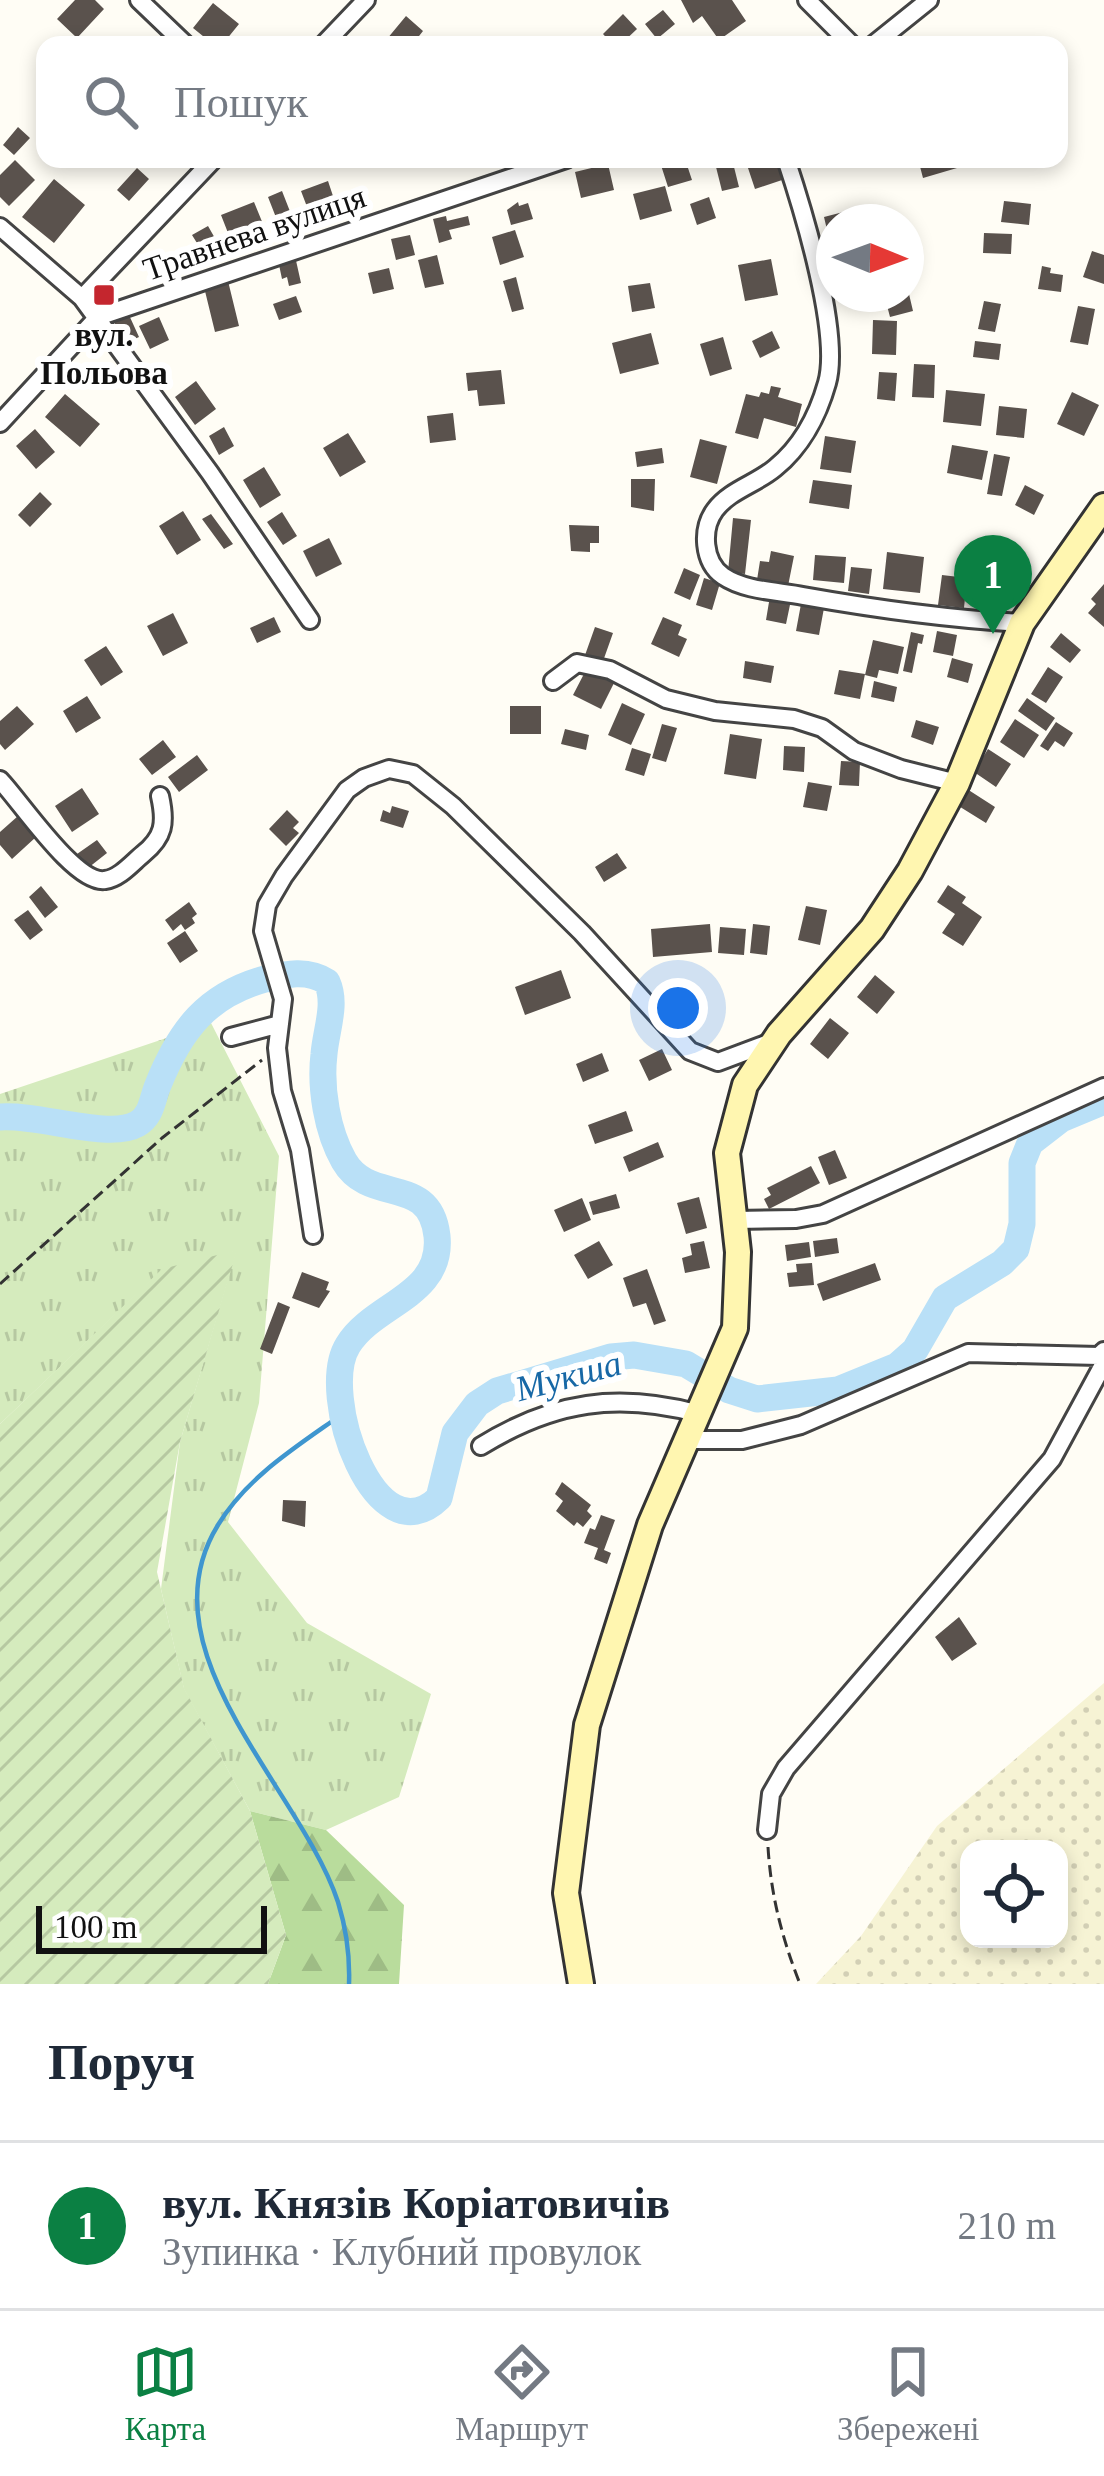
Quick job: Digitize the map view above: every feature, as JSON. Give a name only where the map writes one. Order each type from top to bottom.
[{"type":"main road","points":[[581,1984],[566,1893],[587,1725],[650,1525],[735,1328],[738,1252],[727,1153],[745,1085],[775,1040],[872,929],[910,871],[957,783],[1022,622],[1104,506]]},
{"type":"street","points":[[139,0],[177,36]]},
{"type":"street","points":[[332,36],[366,0]]},
{"type":"street","points":[[807,0],[844,36]]},
{"type":"street","points":[[884,36],[929,0]]},
{"type":"street","points":[[82,298],[205,168]]},
{"type":"street","name":"Травнева вулиця","points":[[0,423],[98,316],[539,168]]},
{"type":"street","points":[[788,168],[824,311],[831,362],[809,428],[794,448],[775,468],[730,495],[715,510],[706,542],[709,560],[720,574],[759,588],[895,612],[1022,622]]},
{"type":"street","points":[[0,226],[98,316],[310,620]]},
{"type":"street","points":[[553,681],[577,663],[610,670],[666,700],[715,711],[794,719],[901,770],[957,783]]},
{"type":"street","points":[[313,1235],[300,1150],[282,1091],[277,1048],[283,999],[263,931],[267,905],[347,790],[364,778],[389,770],[413,774],[507,855],[690,1051],[718,1062],[775,1040]]},
{"type":"street","points":[[3,791],[67,859],[87,877],[100,881],[114,878],[158,842],[164,823],[160,796]]},
{"type":"street","points":[[231,1037],[280,1024]]},
{"type":"street","points":[[735,1220],[824,1214],[1104,1088]]},
{"type":"street","points":[[689,1441],[742,1439],[801,1425],[968,1353],[1103,1357],[1052,1459],[786,1768],[771,1794],[767,1830]]},
{"type":"street","points":[[481,1445],[507,1430],[579,1405],[625,1400],[702,1409]]},
{"type":"path","points":[[0,1284],[162,1138],[277,1048]]},
{"type":"path","points":[[767,1830],[770,1887],[782,1938],[800,1984]]},
{"type":"shaded area","points":[[1104,1683],[1104,1984],[816,1984],[861,1936],[937,1826]]},
{"type":"green space","points":[[211,1023],[279,1156],[259,1403],[228,1522],[307,1623],[431,1694],[399,1797],[326,1830],[250,1811],[184,1689],[161,1589],[180,1442],[236,1251],[162,1270],[0,1424],[0,1094]]},
{"type":"green space","points":[[237,1250],[180,1442],[157,1572],[184,1688],[250,1811],[286,1935],[268,1984],[0,1984],[0,1424],[162,1269]]},
{"type":"green space","points":[[250,1811],[326,1830],[404,1905],[399,1984],[268,1984],[286,1935]]},
{"type":"building","points":[[75,0],[95,0],[104,9],[79,36],[57,19]]},
{"type":"building","points":[[681,0],[732,0],[746,21],[725,36],[716,36],[702,16],[693,23]]},
{"type":"building","points":[[213,3],[239,24],[229,36],[203,36],[193,28]]},
{"type":"building","points":[[663,10],[675,24],[655,36],[645,24]]},
{"type":"building","points":[[623,14],[637,29],[630,36],[603,34]]},
{"type":"building","points":[[406,16],[423,31],[419,36],[389,36]]},
{"type":"building","points":[[18,127],[30,138],[14,155],[3,145]]},
{"type":"building","points":[[15,160],[35,180],[9,206],[0,197],[0,175]]},
{"type":"building","points":[[137,168],[149,179],[129,201],[117,190]]},
{"type":"building","points":[[609,168],[614,190],[581,198],[575,172]]},
{"type":"building","points":[[662,168],[688,168],[692,180],[668,187]]},
{"type":"building","points":[[716,168],[734,168],[739,187],[722,191]]},
{"type":"building","points":[[748,168],[784,168],[788,178],[755,189]]},
{"type":"building","points":[[920,168],[957,168],[923,178]]},
{"type":"building","points":[[54,179],[85,205],[54,243],[22,217]]},
{"type":"building","points":[[328,181],[335,202],[309,212],[301,191]]},
{"type":"building","points":[[665,186],[672,211],[640,220],[633,194]]},
{"type":"building","points":[[282,191],[291,214],[277,220],[268,197]]},
{"type":"building","points":[[709,197],[716,218],[697,225],[690,204]]},
{"type":"building","points":[[1004,201],[1031,204],[1029,225],[1001,222]]},
{"type":"building","points":[[254,202],[263,224],[230,238],[221,215]]},
{"type":"building","points":[[518,202],[519,206],[528,203],[533,219],[511,225],[507,210]]},
{"type":"building","points":[[446,216],[447,221],[468,216],[470,225],[449,230],[452,239],[439,243],[433,219]]},
{"type":"building","points":[[208,226],[220,247],[205,256],[192,235]]},
{"type":"building","points":[[515,230],[524,257],[500,265],[492,237]]},
{"type":"building","points":[[984,233],[1012,234],[1011,254],[983,253]]},
{"type":"building","points":[[410,235],[415,255],[396,260],[391,239]]},
{"type":"building","points":[[1092,251],[1104,255],[1104,284],[1083,277]]},
{"type":"building","points":[[437,255],[444,284],[425,288],[418,260]]},
{"type":"building","points":[[295,256],[301,283],[289,286],[287,277],[282,279],[278,260]]},
{"type":"building","points":[[771,259],[778,295],[745,301],[738,265]]},
{"type":"building","points":[[1042,266],[1063,275],[1061,292],[1038,289]]},
{"type":"building","points":[[389,268],[394,289],[373,294],[368,273]]},
{"type":"building","points":[[516,277],[524,309],[512,312],[503,281]]},
{"type":"building","points":[[228,281],[239,326],[215,332],[204,287]]},
{"type":"building","points":[[650,283],[655,308],[632,312],[628,286]]},
{"type":"building","points":[[296,296],[302,312],[279,320],[273,304]]},
{"type":"building","points":[[984,301],[1001,304],[995,332],[978,329]]},
{"type":"building","points":[[1078,306],[1095,309],[1088,345],[1070,342]]},
{"type":"building","points":[[129,315],[139,337],[124,344],[114,322]]},
{"type":"building","points":[[159,317],[169,340],[150,349],[139,326]]},
{"type":"building","points":[[873,320],[897,321],[896,355],[872,354]]},
{"type":"building","points":[[772,331],[780,348],[760,358],[752,341]]},
{"type":"building","points":[[651,333],[659,364],[620,374],[612,343]]},
{"type":"building","points":[[723,337],[732,369],[710,376],[700,344]]},
{"type":"building","points":[[975,341],[1001,344],[999,360],[973,357]]},
{"type":"building","points":[[914,364],[935,365],[934,398],[912,397]]},
{"type":"building","points":[[501,370],[505,404],[479,406],[477,390],[468,391],[466,373]]},
{"type":"building","points":[[879,372],[897,373],[895,401],[877,399]]},
{"type":"building","points":[[196,381],[216,409],[195,425],[175,397]]},
{"type":"building","points":[[771,386],[781,388],[778,397],[802,404],[796,427],[764,418],[758,439],[735,433],[746,394],[769,394]]},
{"type":"building","points":[[946,390],[985,394],[981,426],[943,422]]},
{"type":"building","points":[[1072,392],[1099,405],[1084,436],[1057,424]]},
{"type":"building","points":[[65,394],[100,424],[80,447],[45,417]]},
{"type":"building","points":[[999,406],[1027,409],[1024,438],[996,435]]},
{"type":"building","points":[[453,413],[456,440],[430,443],[427,416]]},
{"type":"building","points":[[224,427],[234,446],[219,455],[209,436]]},
{"type":"building","points":[[35,429],[55,452],[36,469],[16,446]]},
{"type":"building","points":[[348,433],[366,462],[340,477],[323,448]]},
{"type":"building","points":[[825,436],[856,441],[851,473],[820,469]]},
{"type":"building","points":[[700,439],[727,446],[717,484],[690,477]]},
{"type":"building","points":[[952,445],[988,451],[982,480],[947,473]]},
{"type":"building","points":[[662,448],[664,463],[637,467],[635,452]]},
{"type":"building","points":[[994,454],[1010,457],[1002,496],[987,494]]},
{"type":"building","points":[[264,467],[281,495],[260,508],[243,480]]},
{"type":"building","points":[[631,479],[655,479],[654,511],[631,507]]},
{"type":"building","points":[[813,480],[852,485],[849,509],[809,503]]},
{"type":"building","points":[[1025,485],[1044,495],[1034,515],[1015,505]]},
{"type":"building","points":[[40,492],[52,504],[30,527],[18,515]]},
{"type":"building","points":[[183,511],[201,540],[177,555],[159,526]]},
{"type":"building","points":[[282,512],[297,536],[283,545],[267,522]]},
{"type":"building","points":[[211,514],[233,544],[224,549],[202,519]]},
{"type":"building","points":[[733,518],[751,520],[745,574],[728,572]]},
{"type":"building","points":[[569,525],[599,526],[599,543],[590,543],[590,552],[571,551]]},
{"type":"building","points":[[329,538],[342,564],[316,577],[303,551]]},
{"type":"building","points":[[997,538],[1020,549],[1007,579],[984,568]]},
{"type":"building","points":[[771,551],[794,556],[788,586],[757,580],[760,561],[769,562]]},
{"type":"building","points":[[887,552],[924,557],[920,593],[883,589]]},
{"type":"building","points":[[815,555],[846,557],[844,583],[813,580]]},
{"type":"building","points":[[851,567],[872,569],[869,594],[848,591]]},
{"type":"building","points":[[684,568],[700,575],[690,600],[674,593]]},
{"type":"building","points":[[942,575],[967,578],[964,608],[938,605]]},
{"type":"building","points":[[704,578],[720,583],[712,610],[696,605]]},
{"type":"building","points":[[1104,584],[1104,627],[1088,613],[1096,604],[1091,599]]},
{"type":"building","points":[[770,596],[791,600],[786,624],[766,620]]},
{"type":"building","points":[[801,604],[824,608],[819,635],[796,631]]},
{"type":"building","points":[[173,613],[188,643],[163,656],[147,626]]},
{"type":"building","points":[[274,617],[281,632],[257,643],[250,628]]},
{"type":"building","points":[[663,617],[682,625],[678,635],[687,639],[679,657],[651,644]]},
{"type":"building","points":[[595,627],[613,633],[602,664],[584,658]]},
{"type":"building","points":[[937,631],[957,635],[953,656],[933,652]]},
{"type":"building","points":[[911,632],[924,635],[912,673],[903,671]]},
{"type":"building","points":[[1061,633],[1081,650],[1070,663],[1050,647]]},
{"type":"building","points":[[873,640],[904,647],[898,674],[879,670],[877,678],[865,675]]},
{"type":"building","points":[[106,646],[123,672],[101,686],[84,660]]},
{"type":"building","points":[[952,658],[973,664],[968,683],[947,677]]},
{"type":"building","points":[[745,661],[774,666],[771,683],[743,678]]},
{"type":"building","points":[[1048,667],[1063,677],[1046,703],[1031,694]]},
{"type":"building","points":[[586,670],[614,683],[601,709],[573,695]]},
{"type":"building","points":[[839,670],[865,674],[860,699],[834,694]]},
{"type":"building","points":[[874,681],[897,687],[894,702],[871,697]]},
{"type":"building","points":[[87,696],[101,718],[76,733],[63,711]]},
{"type":"building","points":[[1027,698],[1055,718],[1046,731],[1018,711]]},
{"type":"building","points":[[622,703],[645,714],[631,745],[608,735]]},
{"type":"building","points":[[17,706],[34,724],[5,750],[0,744],[0,721]]},
{"type":"building","points":[[510,706],[541,706],[541,734],[510,734]]},
{"type":"building","points":[[1015,719],[1039,735],[1024,758],[1000,742]]},
{"type":"building","points":[[916,720],[939,727],[933,745],[911,737]]},
{"type":"building","points":[[1056,722],[1073,733],[1064,747],[1055,741],[1048,751],[1040,746]]},
{"type":"building","points":[[662,724],[677,728],[666,762],[652,758]]},
{"type":"building","points":[[565,729],[589,735],[586,750],[561,744]]},
{"type":"building","points":[[730,734],[762,739],[756,779],[724,774]]},
{"type":"building","points":[[163,740],[176,757],[152,775],[139,759]]},
{"type":"building","points":[[784,746],[805,747],[804,772],[783,770]]},
{"type":"building","points":[[632,748],[651,754],[644,776],[625,770]]},
{"type":"building","points":[[988,749],[1011,764],[996,787],[974,772]]},
{"type":"building","points":[[197,755],[208,770],[179,792],[168,777]]},
{"type":"building","points":[[841,761],[860,762],[859,786],[839,785]]},
{"type":"building","points":[[808,782],[832,786],[827,811],[803,807]]},
{"type":"building","points":[[82,788],[99,814],[72,832],[55,806]]},
{"type":"building","points":[[967,789],[995,807],[986,823],[957,805]]},
{"type":"building","points":[[392,806],[409,811],[403,828],[380,821],[383,810],[390,813]]},
{"type":"building","points":[[287,810],[299,822],[293,828],[299,833],[286,846],[269,829]]},
{"type":"building","points":[[18,816],[36,837],[12,859],[0,845],[0,832]]},
{"type":"building","points":[[97,840],[107,853],[88,868],[77,854]]},
{"type":"building","points":[[617,853],[627,868],[604,882],[595,867]]},
{"type":"building","points":[[948,885],[982,917],[963,946],[942,933],[955,914],[937,902]]},
{"type":"building","points":[[41,886],[58,907],[45,918],[29,897]]},
{"type":"building","points":[[189,902],[197,914],[192,918],[195,923],[185,930],[181,924],[173,931],[165,920]]},
{"type":"building","points":[[806,906],[827,910],[820,945],[798,940]]},
{"type":"building","points":[[28,910],[43,930],[30,940],[14,920]]},
{"type":"building","points":[[710,924],[712,952],[653,957],[651,929]]},
{"type":"building","points":[[753,924],[770,926],[767,955],[750,953]]},
{"type":"building","points":[[720,927],[746,929],[744,955],[718,953]]},
{"type":"building","points":[[185,931],[198,951],[180,963],[167,943]]},
{"type":"building","points":[[561,970],[571,998],[525,1015],[515,987]]},
{"type":"building","points":[[875,975],[895,992],[877,1014],[857,997]]},
{"type":"building","points":[[830,1018],[849,1033],[828,1059],[810,1044]]},
{"type":"building","points":[[662,1049],[672,1070],[649,1081],[639,1060]]},
{"type":"building","points":[[602,1053],[609,1071],[583,1082],[576,1064]]},
{"type":"building","points":[[626,1111],[633,1131],[595,1144],[588,1125]]},
{"type":"building","points":[[658,1142],[664,1157],[629,1172],[623,1157]]},
{"type":"building","points":[[835,1150],[847,1178],[829,1185],[818,1157]]},
{"type":"building","points":[[811,1166],[820,1183],[769,1209],[764,1199],[771,1195],[767,1188]]},
{"type":"building","points":[[616,1194],[620,1208],[593,1215],[589,1202]]},
{"type":"building","points":[[699,1197],[707,1228],[686,1234],[677,1203]]},
{"type":"building","points":[[582,1198],[591,1220],[564,1232],[554,1210]]},
{"type":"building","points":[[837,1238],[839,1253],[815,1257],[813,1241]]},
{"type":"building","points":[[599,1241],[613,1265],[588,1279],[574,1255]]},
{"type":"building","points":[[704,1241],[710,1268],[685,1273],[682,1258],[692,1255],[690,1244]]},
{"type":"building","points":[[809,1242],[811,1257],[787,1261],[785,1245]]},
{"type":"building","points":[[812,1263],[814,1285],[789,1287],[787,1273],[797,1272],[796,1264]]},
{"type":"building","points":[[875,1263],[881,1280],[823,1301],[817,1284]]},
{"type":"building","points":[[647,1269],[666,1321],[654,1325],[646,1303],[633,1307],[623,1278]]},
{"type":"building","points":[[302,1272],[329,1282],[326,1290],[330,1291],[319,1308],[292,1298]]},
{"type":"building","points":[[278,1302],[290,1307],[272,1354],[260,1349]]},
{"type":"building","points":[[562,1482],[591,1505],[587,1511],[592,1516],[583,1527],[577,1522],[574,1526],[556,1511],[563,1501],[555,1494]]},
{"type":"building","points":[[283,1500],[306,1501],[305,1527],[282,1521]]},
{"type":"building","points":[[601,1515],[615,1520],[604,1550],[611,1553],[607,1564],[594,1559],[598,1548],[584,1543]]},
{"type":"building","points":[[959,1617],[977,1644],[952,1661],[935,1637]]},
{"type":"waterway","name":"Мукша","points":[[0,1117],[109,1129],[137,1124],[149,1112],[176,1047],[211,1005],[265,979],[305,974],[327,982],[331,1008],[323,1081],[338,1149],[355,1175],[423,1204],[437,1236],[429,1272],[360,1331],[348,1345],[340,1368],[340,1398],[358,1463],[374,1490],[394,1507],[416,1511],[439,1498],[455,1433],[477,1404],[497,1391],[611,1357],[634,1355],[686,1364],[729,1390],[757,1399],[838,1390],[897,1366],[915,1350],[945,1298],[1016,1249],[1022,1224],[1022,1163],[1030,1143],[1061,1119],[1104,1101]]},
{"type":"waterway","points":[[341,1415],[274,1464],[243,1492],[218,1525],[199,1573],[199,1621],[212,1670],[235,1718],[319,1859],[338,1902],[349,1984]]},
{"type":"place","name":"вул. Польова","points":[[104,295]]},
{"type":"place","name":"вул. Князів Коріатовичів","points":[[993,634]]}]
